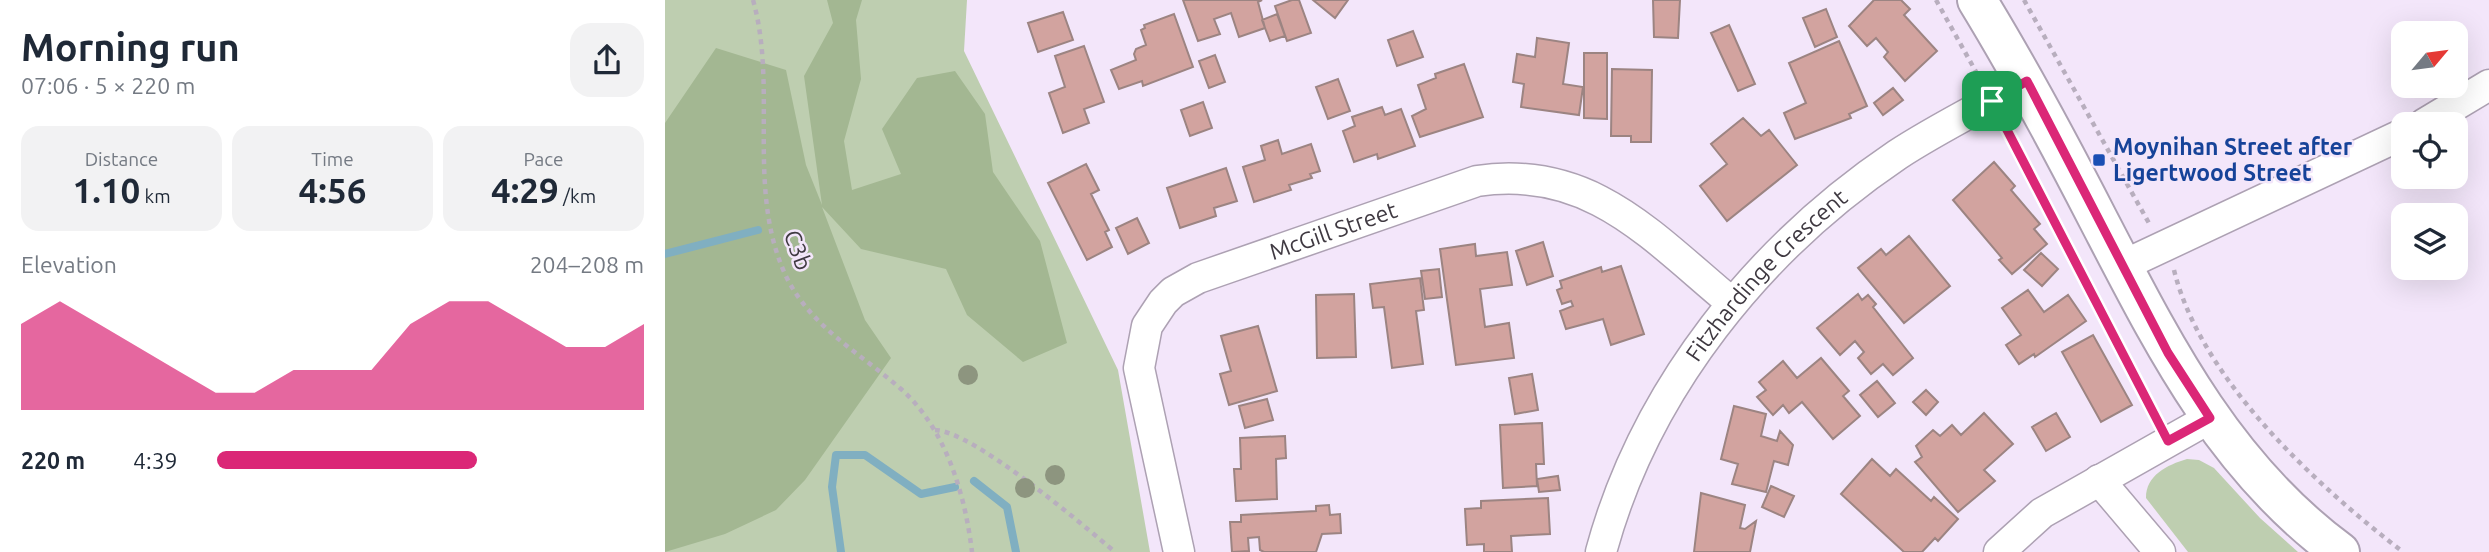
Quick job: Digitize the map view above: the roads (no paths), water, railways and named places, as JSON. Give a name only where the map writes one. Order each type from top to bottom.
[{"type":"street","points":[[1977,0],[2027,81],[2168,353],[2210,418],[2238,453],[2299,518],[2340,552]]},
{"type":"street","name":"Fitzhardinge Crescent","points":[[1601,552],[1623,488],[1660,410],[1682,373],[1732,303],[1793,238],[1826,208],[1897,155],[2027,81]]},
{"type":"street","points":[[2444,112],[2489,85]]},
{"type":"street","points":[[2122,266],[2391,140]]},
{"type":"street","name":"McGill Street","points":[[1179,552],[1139,368],[1142,339],[1163,302],[1173,292],[1198,278],[1477,181],[1500,178],[1546,180],[1589,193],[1628,217],[1732,303]]},
{"type":"street","points":[[1999,552],[2042,513],[2210,418]]},
{"type":"street","points":[[2099,480],[2160,552]]},
{"type":"waterway","points":[[665,254],[758,230]]},
{"type":"waterway","points":[[841,552],[832,487],[836,455],[865,455],[921,494],[955,487]]},
{"type":"waterway","points":[[974,481],[1007,507],[1016,552]]},
{"type":"place","name":"Moynihan Street after Ligertwood Street","points":[[2099,160]]}]
